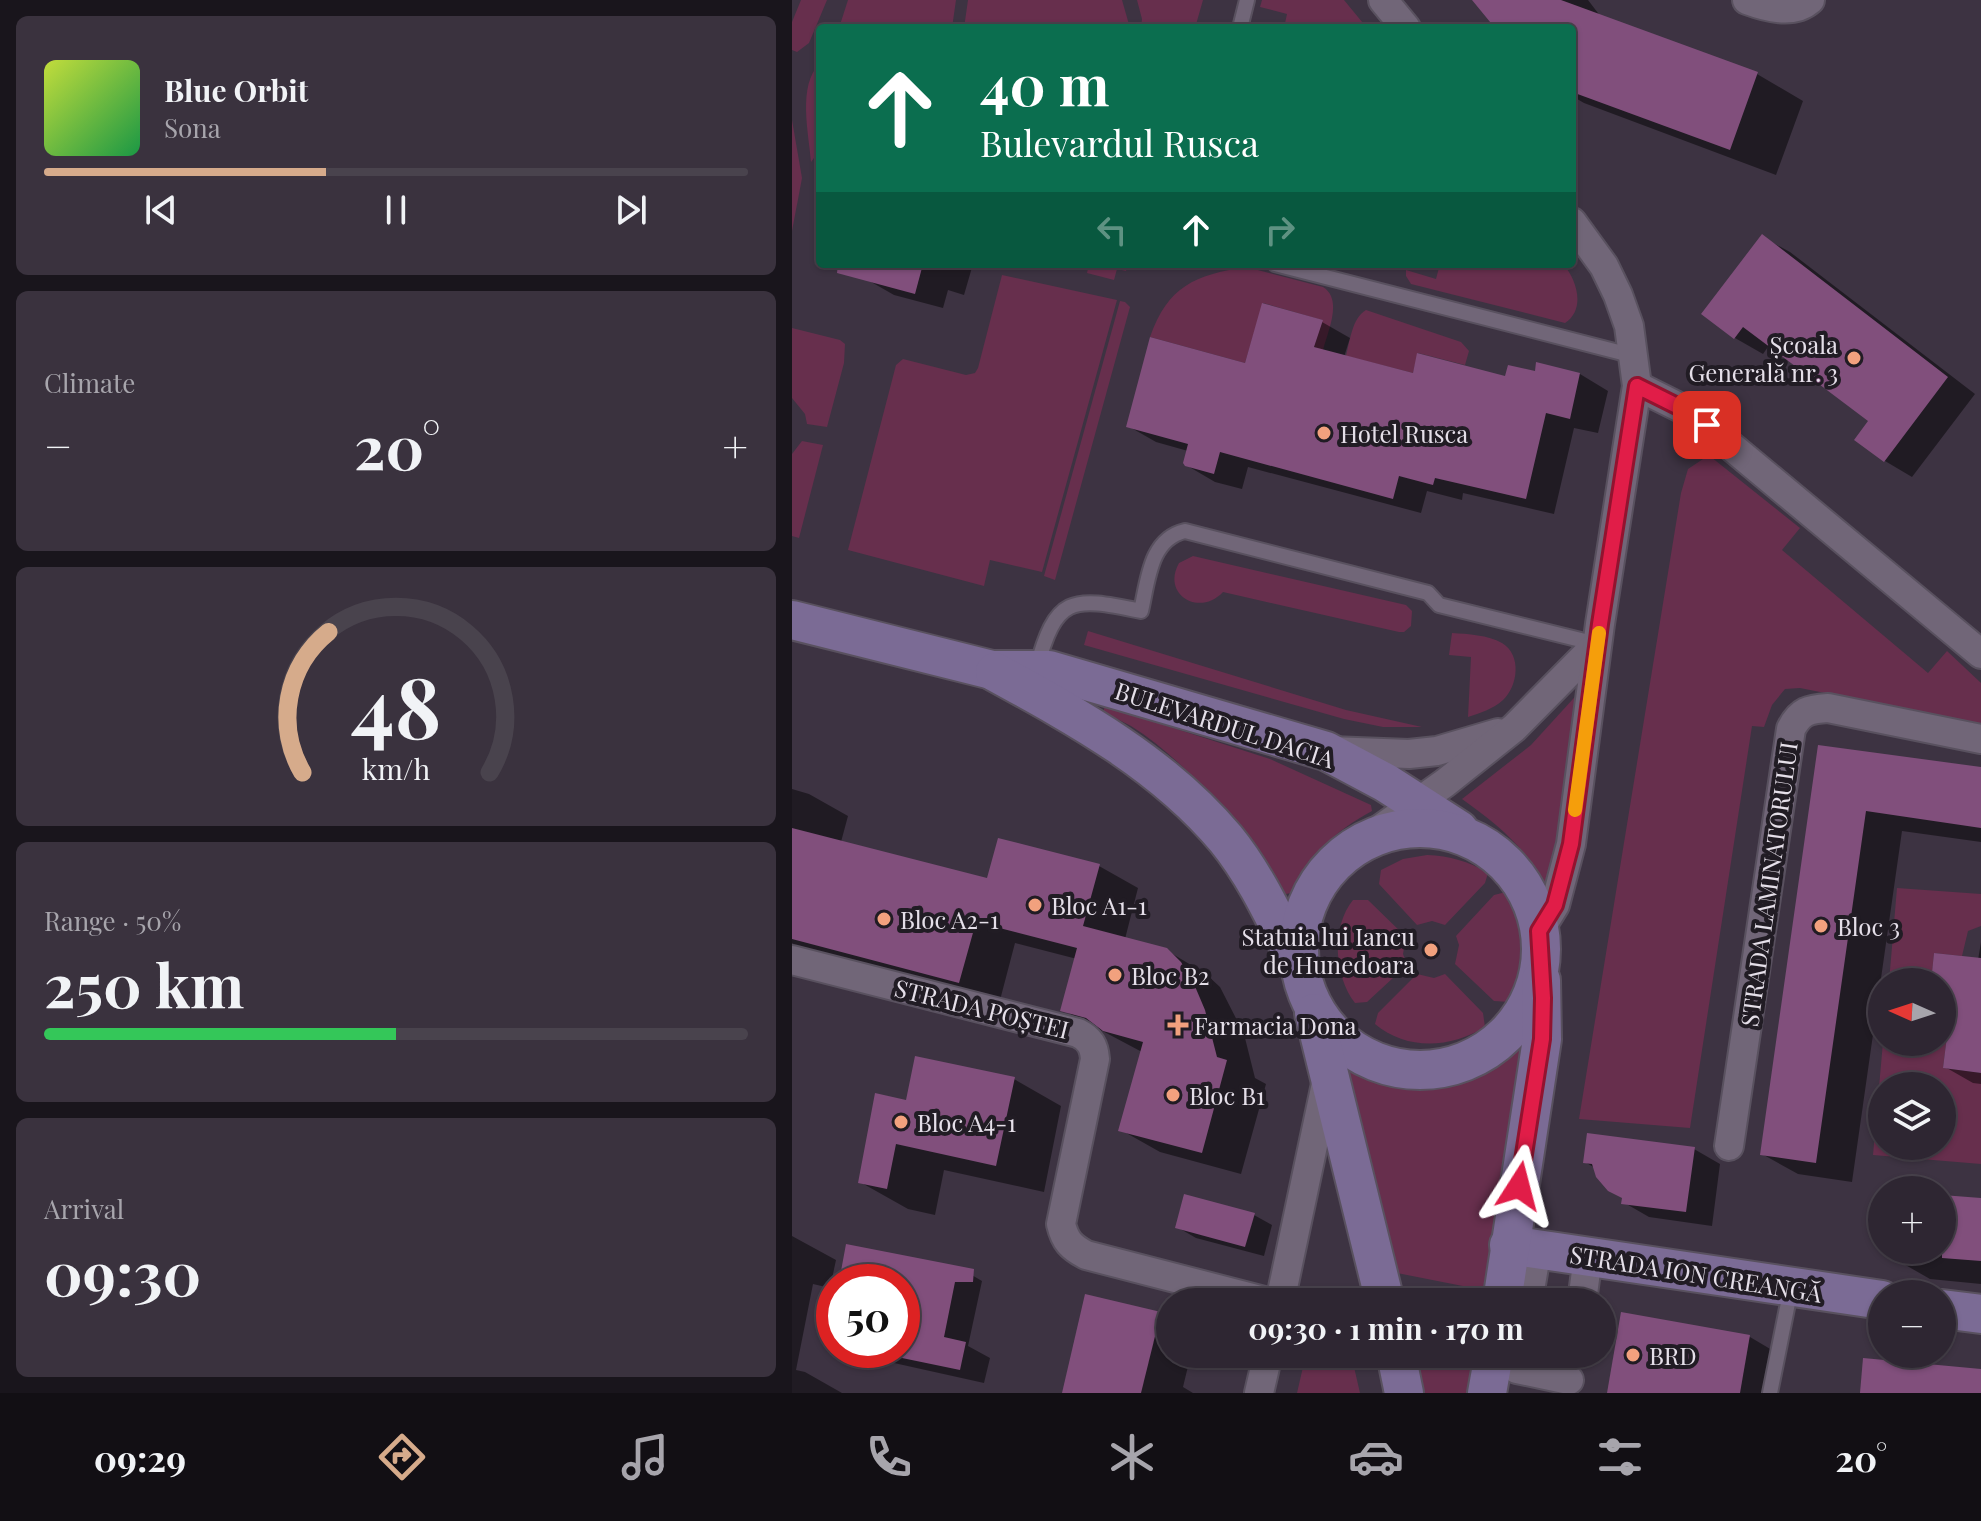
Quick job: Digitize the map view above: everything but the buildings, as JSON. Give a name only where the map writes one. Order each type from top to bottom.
[{"type":"main road","name":"BULEVARDUL DACIA","points":[[792,620],[992,670],[1049,670],[1326,751],[1417,803],[1484,847]]},
{"type":"main road","name":"BULEVARDUL DACIA","points":[[992,670],[1121,745],[1200,810],[1228,841],[1259,888],[1299,966]]},
{"type":"main road","points":[[1382,1288],[1313,1007],[1299,966],[1300,929],[1312,895],[1333,864],[1362,842],[1392,831],[1423,828],[1455,833],[1484,847],[1504,863],[1520,883],[1532,906],[1540,946],[1542,1039],[1523,1247],[1507,1288]]},
{"type":"main road","points":[[1313,1007],[1333,1035],[1361,1056],[1394,1068],[1429,1071],[1463,1063],[1493,1046],[1514,1026],[1531,1000],[1540,946]]},
{"type":"main road","name":"STRADA ION CREANGĂ","points":[[1523,1247],[1868,1298]]},
{"type":"main road","points":[[1956,1311],[1981,1314]]},
{"type":"main road","points":[[1399,1368],[1404,1393]]},
{"type":"main road","points":[[1487,1393],[1502,1368]]},
{"type":"street","points":[[1383,0],[1403,24]]},
{"type":"street","points":[[1747,0],[1767,7],[1788,9],[1810,0]]},
{"type":"street","points":[[1540,946],[1555,905],[1571,844],[1597,644],[1637,386],[1629,326],[1618,295],[1604,266],[1576,228]]},
{"type":"street","points":[[1637,386],[1691,413],[1712,429],[1981,654]]},
{"type":"street","points":[[1362,842],[1514,728],[1597,644]]},
{"type":"street","name":"STRADA LAMINATORULUI","points":[[1729,1146],[1791,729],[1797,716],[1809,709],[1828,708],[1981,739]]},
{"type":"street","points":[[1326,751],[1409,754],[1437,751],[1514,728]]},
{"type":"street","name":"STRADA POȘTEI","points":[[792,960],[1088,1038],[1095,1059],[1061,1224],[1064,1235],[1071,1247],[1086,1255],[1214,1288]]},
{"type":"street","points":[[1283,1288],[1329,1070]]},
{"type":"street","points":[[1523,1247],[1527,1288]]},
{"type":"street","points":[[1584,1288],[1588,1256]]},
{"type":"street","points":[[1259,1393],[1265,1368]]},
{"type":"street","points":[[1533,1368],[1570,1376]]},
{"type":"lane","points":[[1241,24],[1247,0]]},
{"type":"lane","points":[[1291,268],[1635,356]]},
{"type":"lane","points":[[1036,670],[1046,634],[1067,606],[1080,602],[1104,603],[1141,611],[1156,552],[1163,541],[1185,531],[1428,593],[1439,605],[1597,644]]},
{"type":"lane","points":[[1770,1393],[1791,1288]]},
{"type":"shaded area","points":[[801,0],[827,0],[809,43],[797,52],[792,50],[792,22]]},
{"type":"shaded area","points":[[848,0],[956,0],[953,24],[840,24]]},
{"type":"shaded area","points":[[968,0],[1122,0],[1129,24],[965,24]]},
{"type":"shaded area","points":[[1137,0],[1203,0],[1196,24],[1141,24]]},
{"type":"shaded area","points":[[1262,0],[1344,0],[1364,24],[1285,24],[1287,14],[1260,7]]},
{"type":"shaded area","points":[[816,69],[816,154],[811,162],[807,97]]},
{"type":"shaded area","points":[[792,120],[802,178],[792,231]]},
{"type":"shaded area","points":[[1088,268],[1127,268],[1126,271],[1117,269],[1114,280],[1087,273]]},
{"type":"shaded area","points":[[1250,268],[1323,287],[1329,292],[1333,307],[1323,350],[1314,347],[1322,320],[1263,303],[1245,363],[1150,337],[1165,306],[1175,295],[1198,279]]},
{"type":"shaded area","points":[[1439,268],[1566,268],[1577,294],[1576,310],[1565,323],[1411,284],[1406,270],[1436,279]]},
{"type":"shaded area","points":[[1002,275],[1117,300],[1042,572],[990,560],[984,586],[848,550],[896,365],[903,359],[966,375],[975,373]]},
{"type":"shaded area","points":[[1120,301],[1130,307],[1055,580],[1044,576]]},
{"type":"shaded area","points":[[1366,310],[1461,342],[1469,351],[1465,365],[1418,353],[1413,373],[1346,356],[1355,324]]},
{"type":"shaded area","points":[[792,328],[845,344],[844,363],[827,427],[807,424],[805,414],[792,398]]},
{"type":"shaded area","points":[[802,441],[823,445],[799,538],[792,536],[792,454]]},
{"type":"shaded area","points":[[1711,457],[1800,528],[1782,550],[1928,673],[1947,651],[1981,683],[1981,724],[1800,688],[1785,689],[1772,705],[1764,727],[1752,726],[1690,1128],[1579,1119],[1681,493],[1688,469]]},
{"type":"shaded area","points":[[1193,556],[1406,605],[1412,611],[1411,626],[1399,632],[1223,592],[1204,603],[1194,602],[1179,593],[1175,585],[1179,563]]},
{"type":"shaded area","points":[[1088,631],[1346,710],[1422,727],[1383,727],[1344,719],[1084,645]]},
{"type":"shaded area","points":[[1452,633],[1496,640],[1508,648],[1515,663],[1515,679],[1503,700],[1468,717],[1471,657],[1449,655]]},
{"type":"shaded area","points":[[1583,688],[1553,885],[1546,885],[1529,859],[1509,837],[1462,799],[1531,745]]},
{"type":"shaded area","points":[[1105,706],[1270,759],[1371,805],[1372,811],[1325,845],[1291,893],[1286,894],[1235,825],[1196,780],[1154,742],[1103,712]]},
{"type":"shaded area","points":[[1427,855],[1459,860],[1488,873],[1485,883],[1445,925],[1432,921],[1417,925],[1379,884],[1381,870],[1403,859]]},
{"type":"shaded area","points":[[1897,888],[1981,894],[1981,926],[1968,931],[1962,956],[1934,953],[1932,968],[1890,968]]},
{"type":"shaded area","points":[[1506,892],[1520,918],[1525,946],[1521,975],[1510,1002],[1494,1001],[1455,964],[1459,945],[1456,936],[1494,895]]},
{"type":"shaded area","points":[[1353,900],[1368,900],[1406,937],[1403,954],[1407,965],[1367,1002],[1355,1003],[1343,979],[1338,952],[1341,924]]},
{"type":"shaded area","points":[[1417,974],[1434,978],[1445,974],[1483,1013],[1485,1027],[1458,1039],[1429,1044],[1401,1039],[1375,1024],[1378,1013]]},
{"type":"shaded area","points":[[1523,1044],[1483,1288],[1397,1273],[1337,1046],[1368,1069],[1404,1081],[1454,1081],[1503,1062]]},
{"type":"shaded area","points":[[1882,1056],[1944,1056],[1943,1068],[1981,1073],[1981,1164],[1933,1160],[1956,1160],[1956,1072],[1880,1072]]},
{"type":"shaded area","points":[[1303,1368],[1354,1368],[1360,1393],[1297,1393]]},
{"type":"shaded area","points":[[1418,1368],[1472,1368],[1469,1393],[1422,1393]]},
{"type":"slow traffic","points":[[1575,810],[1599,633]]},
{"type":"place","name":"Școala Generală nr. 3","points":[[1854,358]]},
{"type":"place","name":"Hotel Rusca","points":[[1324,433]]},
{"type":"place","name":"Bloc A1-1","points":[[1035,905]]},
{"type":"place","name":"Bloc A2-1","points":[[884,919]]},
{"type":"place","name":"Bloc 3","points":[[1821,926]]},
{"type":"place","name":"Statuia lui Iancu de Hunedoara","points":[[1431,950]]},
{"type":"place","name":"Bloc B2","points":[[1115,975]]},
{"type":"place","name":"Farmacia Dona","points":[[1178,1025]]},
{"type":"place","name":"Bloc B1","points":[[1173,1095]]},
{"type":"place","name":"Bloc A4-1","points":[[901,1122]]},
{"type":"place","name":"BRD","points":[[1633,1355]]},
{"type":"route","points":[[1519,1186],[1542,1039],[1539,931],[1555,905],[1571,844],[1600,624],[1637,386],[1691,413],[1707,425]]}]
